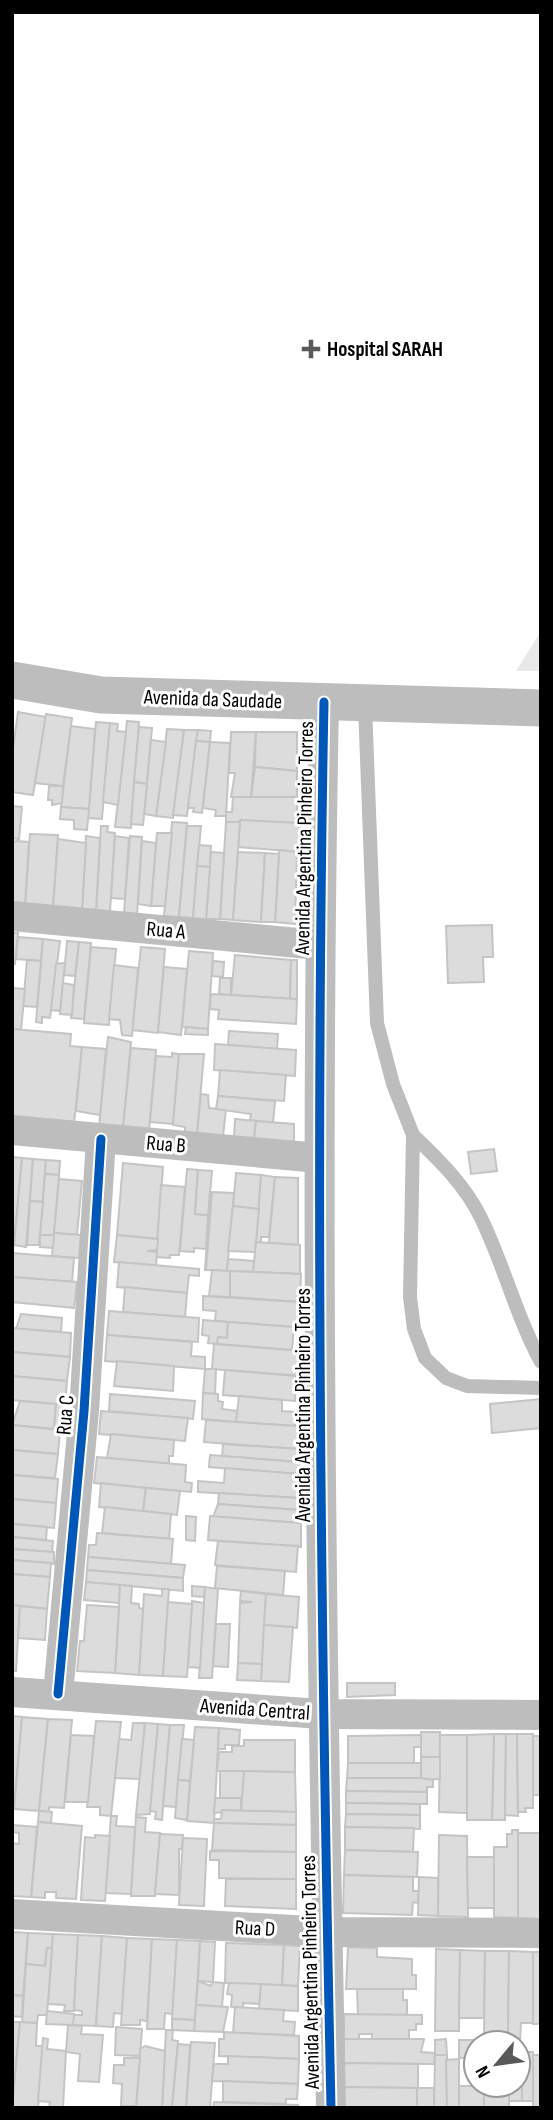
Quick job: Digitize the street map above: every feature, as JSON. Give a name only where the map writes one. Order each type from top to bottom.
[{"type":"street","name":"Avenida da Saudade","points":[[12,680],[101,695],[365,705],[541,708]]},
{"type":"street","name":"Avenida Argentina Pinheiro Torres","points":[[324,702],[319,945],[321,1714],[331,2108]]},
{"type":"street","name":"Rua A","points":[[12,916],[319,945]]},
{"type":"street","name":"Rua B","points":[[12,1130],[319,1158]]},
{"type":"street","name":"Rua C","points":[[58,1694],[84,1411],[101,1139]]},
{"type":"street","name":"Avenida Central","points":[[12,1692],[321,1714],[541,1715]]},
{"type":"street","name":"Rua D","points":[[12,1914],[327,1932],[541,1933]]},
{"type":"lane","points":[[365,705],[377,1023],[393,1084],[413,1135],[410,1297],[414,1329],[425,1358],[446,1378],[467,1386],[541,1388]]},
{"type":"lane","points":[[413,1135],[448,1169],[480,1216],[501,1265],[521,1325],[541,1362]]},
{"type":"shaded area","points":[[541,631],[541,671],[516,671]]},
{"type":"building","points":[[18,712],[46,717],[33,795],[12,792],[12,756]]},
{"type":"building","points":[[46,714],[72,718],[63,786],[35,783]]},
{"type":"building","points":[[127,721],[139,722],[131,828],[115,827]]},
{"type":"building","points":[[96,722],[110,723],[102,819],[88,818]]},
{"type":"building","points":[[110,723],[118,724],[117,731],[126,732],[118,805],[103,802]]},
{"type":"building","points":[[71,726],[95,729],[89,809],[61,807]]},
{"type":"building","points":[[139,727],[152,728],[147,784],[134,782]]},
{"type":"building","points":[[167,729],[184,730],[173,818],[156,816]]},
{"type":"building","points":[[184,730],[198,730],[187,816],[173,815]]},
{"type":"building","points":[[198,730],[211,731],[210,742],[196,741]]},
{"type":"building","points":[[231,732],[256,732],[251,797],[231,797],[235,773],[229,773]]},
{"type":"building","points":[[256,732],[297,732],[297,771],[255,767]]},
{"type":"building","points":[[151,740],[166,742],[156,816],[144,814]]},
{"type":"building","points":[[196,741],[210,742],[202,813],[188,808]]},
{"type":"building","points":[[210,742],[230,743],[226,816],[215,816],[216,810],[203,808]]},
{"type":"building","points":[[255,767],[297,771],[297,797],[251,797]]},
{"type":"building","points":[[134,782],[147,784],[143,825],[131,824]]},
{"type":"building","points":[[49,786],[63,786],[62,803],[52,805],[52,800],[48,800]]},
{"type":"building","points":[[233,797],[297,797],[297,823],[226,822],[226,812],[232,812]]},
{"type":"building","points":[[12,806],[22,807],[19,839],[12,838]]},
{"type":"building","points":[[61,807],[89,809],[87,830],[74,829],[74,820],[60,819]]},
{"type":"building","points":[[240,820],[301,823],[301,852],[238,847]]},
{"type":"building","points":[[172,822],[187,823],[179,917],[164,916]]},
{"type":"building","points":[[226,822],[240,822],[233,920],[220,919]]},
{"type":"building","points":[[101,826],[108,826],[107,832],[115,833],[110,912],[96,911]]},
{"type":"building","points":[[187,826],[201,826],[193,918],[179,917]]},
{"type":"building","points":[[157,833],[172,833],[165,906],[151,906]]},
{"type":"building","points":[[30,834],[58,835],[53,908],[25,905]]},
{"type":"building","points":[[86,836],[100,838],[96,911],[82,910]]},
{"type":"building","points":[[115,836],[129,838],[125,899],[111,898]]},
{"type":"building","points":[[130,836],[142,837],[137,914],[124,913]]},
{"type":"building","points":[[58,839],[86,843],[82,910],[53,908]]},
{"type":"building","points":[[16,841],[29,842],[25,905],[12,904],[12,844]]},
{"type":"building","points":[[142,841],[156,843],[151,906],[138,904]]},
{"type":"building","points":[[199,845],[211,846],[210,867],[197,866]]},
{"type":"building","points":[[279,850],[297,852],[295,924],[275,922]]},
{"type":"building","points":[[211,852],[224,853],[220,919],[206,919]]},
{"type":"building","points":[[238,852],[265,853],[261,922],[233,920]]},
{"type":"building","points":[[265,853],[279,854],[275,922],[261,922]]},
{"type":"building","points":[[197,866],[210,867],[206,919],[193,918]]},
{"type":"building","points":[[492,925],[493,957],[483,957],[484,982],[448,983],[446,926]]},
{"type":"building","points":[[12,933],[18,933],[15,964],[12,964]]},
{"type":"building","points":[[18,937],[43,939],[41,961],[16,959]]},
{"type":"building","points":[[43,939],[60,941],[50,1018],[42,1017],[42,1023],[36,1022]]},
{"type":"building","points":[[67,941],[79,942],[75,976],[64,975]]},
{"type":"building","points":[[79,942],[91,943],[84,1019],[71,1018]]},
{"type":"building","points":[[91,947],[116,949],[109,1025],[84,1023]]},
{"type":"building","points":[[141,947],[165,949],[158,1033],[132,1030]]},
{"type":"building","points":[[189,951],[213,953],[208,1029],[182,1027]]},
{"type":"building","points":[[235,955],[291,960],[290,999],[231,995]]},
{"type":"building","points":[[27,960],[41,961],[37,1007],[23,1006]]},
{"type":"building","points":[[291,960],[297,960],[297,999],[290,999]]},
{"type":"building","points":[[213,961],[224,962],[223,977],[212,976]]},
{"type":"building","points":[[65,963],[60,1011],[51,1010],[56,964]]},
{"type":"building","points":[[114,965],[138,968],[132,1036],[122,1035],[120,1020],[109,1019]]},
{"type":"building","points":[[164,967],[187,969],[181,1035],[158,1032]]},
{"type":"building","points":[[220,978],[231,978],[231,995],[219,994]]},
{"type":"building","points":[[63,983],[74,985],[72,1015],[60,1014]]},
{"type":"building","points":[[13,988],[25,989],[21,1030],[12,1029]]},
{"type":"building","points":[[211,994],[297,999],[296,1024],[218,1019],[219,1010],[210,1009]]},
{"type":"building","points":[[186,1027],[208,1029],[208,1035],[185,1034]]},
{"type":"building","points":[[12,1029],[71,1034],[70,1046],[82,1047],[74,1124],[12,1119]]},
{"type":"building","points":[[229,1031],[278,1034],[277,1049],[228,1045]]},
{"type":"building","points":[[108,1037],[131,1042],[123,1128],[99,1126]]},
{"type":"building","points":[[215,1044],[296,1050],[295,1076],[214,1070]]},
{"type":"building","points":[[82,1047],[106,1049],[100,1115],[76,1111]]},
{"type":"building","points":[[131,1048],[156,1050],[149,1130],[123,1128]]},
{"type":"building","points":[[172,1053],[179,1054],[173,1124],[150,1122],[156,1056],[172,1057]]},
{"type":"building","points":[[179,1054],[204,1054],[197,1134],[185,1133],[185,1127],[173,1125]]},
{"type":"building","points":[[220,1070],[286,1075],[284,1101],[218,1096]]},
{"type":"building","points":[[201,1094],[208,1095],[209,1108],[226,1110],[223,1136],[197,1134]]},
{"type":"building","points":[[218,1096],[275,1101],[273,1123],[250,1120],[251,1114],[216,1109]]},
{"type":"building","points":[[235,1119],[256,1121],[254,1139],[234,1137]]},
{"type":"building","points":[[256,1121],[294,1124],[294,1142],[254,1139]]},
{"type":"building","points":[[494,1149],[497,1171],[471,1174],[468,1152]]},
{"type":"building","points":[[12,1157],[22,1158],[15,1234],[12,1233]]},
{"type":"building","points":[[22,1158],[33,1159],[26,1247],[14,1245]]},
{"type":"building","points":[[33,1159],[46,1160],[43,1202],[30,1201]]},
{"type":"building","points":[[46,1160],[60,1161],[59,1175],[45,1174]]},
{"type":"building","points":[[123,1163],[163,1167],[158,1239],[117,1235]]},
{"type":"building","points":[[187,1169],[198,1170],[195,1214],[208,1215],[206,1249],[194,1248],[194,1252],[180,1251]]},
{"type":"building","points":[[198,1170],[212,1171],[208,1215],[195,1214]]},
{"type":"building","points":[[236,1173],[261,1175],[259,1209],[233,1206]]},
{"type":"building","points":[[45,1174],[59,1175],[54,1235],[48,1236],[40,1235]]},
{"type":"building","points":[[261,1175],[275,1177],[269,1237],[261,1237],[261,1243],[256,1242]]},
{"type":"building","points":[[275,1177],[298,1178],[298,1245],[269,1243]]},
{"type":"building","points":[[59,1179],[82,1181],[77,1235],[54,1233]]},
{"type":"building","points":[[161,1185],[185,1187],[179,1255],[170,1255],[170,1258],[156,1257]]},
{"type":"building","points":[[210,1192],[212,1192],[205,1270]]},
{"type":"building","points":[[212,1192],[234,1193],[227,1271],[206,1270]]},
{"type":"building","points":[[30,1201],[43,1202],[39,1245],[27,1245]]},
{"type":"building","points":[[233,1206],[259,1209],[255,1252],[228,1251]]},
{"type":"building","points":[[54,1233],[81,1235],[79,1258],[52,1256]]},
{"type":"building","points":[[40,1235],[54,1235],[53,1248],[40,1247]]},
{"type":"building","points":[[117,1235],[158,1239],[157,1250],[147,1251],[157,1252],[156,1266],[114,1262]]},
{"type":"building","points":[[256,1242],[300,1245],[300,1274],[253,1272]]},
{"type":"building","points":[[12,1253],[74,1258],[72,1282],[12,1277]]},
{"type":"building","points":[[228,1259],[254,1261],[253,1272],[227,1271]]},
{"type":"building","points":[[119,1262],[199,1269],[199,1276],[189,1275],[187,1293],[117,1287]]},
{"type":"building","points":[[212,1270],[230,1271],[230,1297],[209,1296]]},
{"type":"building","points":[[230,1271],[301,1274],[300,1302],[230,1297]]},
{"type":"building","points":[[12,1277],[77,1282],[74,1308],[12,1302]]},
{"type":"building","points":[[125,1287],[187,1293],[185,1317],[123,1312]]},
{"type":"building","points":[[203,1296],[300,1302],[300,1328],[215,1321],[216,1311],[203,1310]]},
{"type":"building","points":[[109,1311],[199,1318],[198,1342],[107,1335]]},
{"type":"building","points":[[21,1314],[62,1318],[61,1332],[16,1329]]},
{"type":"building","points":[[203,1320],[228,1322],[227,1338],[218,1337],[217,1344],[208,1343],[209,1336],[202,1335]]},
{"type":"building","points":[[228,1322],[294,1327],[292,1350],[217,1344],[218,1337],[227,1338]]},
{"type":"building","points":[[12,1328],[71,1333],[70,1357],[12,1352]]},
{"type":"building","points":[[107,1335],[192,1342],[191,1356],[205,1357],[205,1369],[105,1361]]},
{"type":"building","points":[[214,1344],[303,1351],[303,1376],[212,1369]]},
{"type":"building","points":[[12,1352],[70,1357],[67,1381],[12,1376]]},
{"type":"building","points":[[117,1361],[174,1366],[173,1391],[114,1386]]},
{"type":"building","points":[[205,1369],[216,1369],[215,1394],[203,1393]]},
{"type":"building","points":[[225,1370],[296,1376],[295,1401],[223,1395]]},
{"type":"building","points":[[12,1376],[67,1381],[65,1405],[12,1400]]},
{"type":"building","points":[[203,1393],[218,1394],[218,1401],[223,1402],[222,1409],[238,1411],[236,1422],[202,1419]]},
{"type":"building","points":[[110,1394],[195,1401],[193,1419],[109,1411]]},
{"type":"building","points":[[239,1396],[282,1400],[282,1411],[295,1412],[295,1426],[236,1422]]},
{"type":"building","points":[[541,1399],[541,1428],[492,1433],[490,1404]]},
{"type":"building","points":[[20,1401],[56,1404],[54,1429],[12,1425]]},
{"type":"building","points":[[56,1404],[65,1405],[62,1430],[54,1429]]},
{"type":"building","points":[[101,1411],[188,1418],[185,1441],[99,1434]]},
{"type":"building","points":[[206,1420],[297,1426],[297,1449],[204,1442]]},
{"type":"building","points":[[12,1425],[60,1430],[58,1454],[12,1450]]},
{"type":"building","points":[[111,1434],[174,1440],[173,1456],[169,1456],[169,1464],[107,1458]]},
{"type":"building","points":[[223,1444],[300,1449],[300,1462],[222,1457]]},
{"type":"building","points":[[12,1450],[58,1454],[55,1478],[12,1475]]},
{"type":"building","points":[[210,1455],[300,1462],[299,1474],[209,1467]]},
{"type":"building","points":[[97,1457],[186,1465],[185,1482],[192,1483],[191,1492],[94,1483]]},
{"type":"building","points":[[225,1468],[299,1474],[299,1498],[198,1492],[198,1481],[224,1483]]},
{"type":"building","points":[[12,1475],[58,1479],[56,1503],[12,1499]]},
{"type":"building","points":[[101,1483],[146,1488],[143,1512],[99,1507]]},
{"type":"building","points":[[146,1488],[180,1491],[177,1515],[143,1512]]},
{"type":"building","points":[[219,1493],[299,1498],[299,1510],[218,1504]]},
{"type":"building","points":[[12,1499],[56,1503],[54,1528],[12,1524]]},
{"type":"building","points":[[218,1504],[299,1510],[299,1523],[213,1517]]},
{"type":"building","points":[[105,1507],[171,1514],[169,1539],[102,1533]]},
{"type":"building","points":[[186,1516],[196,1517],[195,1541],[186,1540]]},
{"type":"building","points":[[210,1516],[301,1523],[301,1547],[208,1540]]},
{"type":"building","points":[[12,1524],[47,1527],[46,1540],[12,1537]]},
{"type":"building","points":[[97,1533],[173,1539],[171,1564],[88,1557],[89,1545],[96,1545]]},
{"type":"building","points":[[12,1537],[53,1541],[52,1552],[12,1549]]},
{"type":"building","points":[[218,1541],[298,1546],[296,1572],[215,1565]]},
{"type":"building","points":[[12,1549],[54,1552],[54,1564],[12,1560]]},
{"type":"building","points":[[88,1557],[185,1565],[183,1578],[87,1570]]},
{"type":"building","points":[[12,1560],[51,1563],[50,1577],[12,1574]]},
{"type":"building","points":[[217,1566],[285,1571],[283,1595],[215,1588]]},
{"type":"building","points":[[87,1570],[183,1578],[183,1591],[86,1582]]},
{"type":"building","points":[[12,1574],[50,1577],[47,1609],[12,1605]]},
{"type":"building","points":[[86,1582],[120,1585],[119,1603],[84,1600]]},
{"type":"building","points":[[120,1585],[132,1586],[131,1603],[139,1604],[139,1608],[144,1609],[139,1675],[115,1673]]},
{"type":"building","points":[[192,1586],[205,1587],[204,1597],[192,1596]]},
{"type":"building","points":[[205,1587],[218,1589],[212,1678],[199,1678]]},
{"type":"building","points":[[162,1589],[169,1589],[163,1676],[139,1675],[144,1594],[162,1596]]},
{"type":"building","points":[[241,1591],[266,1594],[262,1664],[238,1663],[240,1603],[252,1602],[240,1601]]},
{"type":"building","points":[[266,1594],[299,1597],[297,1628],[264,1625]]},
{"type":"building","points":[[192,1601],[204,1603],[200,1668],[188,1667]]},
{"type":"building","points":[[168,1602],[192,1604],[187,1677],[163,1676]]},
{"type":"building","points":[[12,1605],[20,1606],[16,1671],[12,1671]]},
{"type":"building","points":[[87,1605],[119,1607],[115,1673],[77,1671],[80,1641],[84,1641]]},
{"type":"building","points":[[20,1606],[47,1609],[45,1640],[18,1638]]},
{"type":"building","points":[[216,1624],[230,1624],[228,1667],[213,1666]]},
{"type":"building","points":[[264,1625],[293,1627],[289,1682],[261,1681]]},
{"type":"building","points":[[238,1663],[262,1664],[261,1681],[237,1680]]},
{"type":"building","points":[[347,1683],[395,1683],[395,1695],[347,1697]]},
{"type":"building","points":[[12,1716],[22,1717],[14,1809],[12,1809]]},
{"type":"building","points":[[22,1717],[48,1719],[39,1811],[14,1809]]},
{"type":"building","points":[[48,1719],[72,1720],[64,1808],[49,1807],[49,1812],[39,1811]]},
{"type":"building","points":[[96,1721],[121,1722],[111,1816],[100,1815],[100,1807],[87,1807]]},
{"type":"building","points":[[133,1723],[145,1723],[140,1779],[115,1778],[119,1739],[131,1740]]},
{"type":"building","points":[[145,1723],[158,1724],[150,1814],[136,1815]]},
{"type":"building","points":[[158,1724],[170,1725],[162,1820],[155,1819],[156,1812],[150,1811]]},
{"type":"building","points":[[170,1725],[184,1725],[176,1807],[163,1806]]},
{"type":"building","points":[[195,1727],[219,1728],[214,1823],[187,1821]]},
{"type":"building","points":[[219,1728],[240,1730],[239,1745],[225,1745],[225,1749],[218,1749]]},
{"type":"building","points":[[421,1732],[440,1732],[440,1757],[421,1757]]},
{"type":"building","points":[[494,1734],[506,1734],[505,1820],[492,1820]]},
{"type":"building","points":[[494,1734],[492,1820],[467,1820],[467,1735]]},
{"type":"building","points":[[506,1734],[517,1734],[518,1816],[505,1815]]},
{"type":"building","points":[[517,1734],[533,1734],[533,1808],[525,1808],[526,1812],[518,1812]]},
{"type":"building","points":[[71,1735],[94,1736],[88,1802],[65,1802]]},
{"type":"building","points":[[421,1735],[421,1747],[414,1747],[414,1763],[348,1763],[348,1736]]},
{"type":"building","points":[[440,1735],[467,1735],[467,1813],[439,1812]]},
{"type":"building","points":[[533,1736],[541,1736],[541,1795],[533,1795]]},
{"type":"building","points":[[182,1739],[194,1740],[190,1781],[178,1780]]},
{"type":"building","points":[[244,1740],[295,1740],[295,1772],[217,1771],[219,1752],[232,1752],[232,1746],[244,1746]]},
{"type":"building","points":[[421,1757],[440,1757],[440,1779],[421,1780]]},
{"type":"building","points":[[348,1763],[421,1763],[421,1778],[347,1778]]},
{"type":"building","points":[[220,1771],[244,1771],[244,1798],[220,1798]]},
{"type":"building","points":[[244,1771],[295,1772],[296,1812],[241,1811]]},
{"type":"building","points":[[347,1778],[421,1778],[433,1780],[433,1787],[427,1787],[427,1792],[346,1791]]},
{"type":"building","points":[[178,1780],[190,1781],[187,1820],[175,1818]]},
{"type":"building","points":[[346,1791],[427,1792],[427,1804],[346,1803]]},
{"type":"building","points":[[215,1798],[241,1798],[241,1811],[214,1813]]},
{"type":"building","points":[[346,1803],[420,1804],[420,1815],[346,1814]]},
{"type":"building","points":[[222,1810],[296,1812],[296,1825],[214,1823],[214,1819],[221,1819]]},
{"type":"building","points":[[39,1811],[52,1812],[51,1823],[38,1822]]},
{"type":"building","points":[[346,1814],[420,1815],[420,1829],[345,1827]]},
{"type":"building","points":[[111,1816],[117,1816],[116,1826],[135,1827],[131,1894],[105,1893]]},
{"type":"building","points":[[136,1817],[146,1818],[145,1832],[160,1833],[155,1896],[131,1896]]},
{"type":"building","points":[[38,1822],[82,1826],[76,1899],[56,1898],[56,1892],[45,1892],[45,1898],[31,1897]]},
{"type":"building","points":[[214,1823],[296,1825],[296,1852],[212,1850]]},
{"type":"building","points":[[13,1825],[37,1827],[31,1897],[12,1896],[12,1843],[19,1844],[19,1833],[12,1832]]},
{"type":"building","points":[[345,1827],[414,1828],[413,1852],[345,1850]]},
{"type":"building","points":[[512,1830],[518,1830],[518,1918],[494,1917],[494,1847],[507,1847],[507,1834],[512,1834]]},
{"type":"building","points":[[518,1833],[541,1833],[541,1919],[518,1918]]},
{"type":"building","points":[[160,1834],[183,1835],[182,1849],[179,1849],[179,1895],[155,1894]]},
{"type":"building","points":[[95,1835],[110,1836],[105,1901],[81,1900],[85,1837],[95,1838]]},
{"type":"building","points":[[439,1835],[467,1836],[468,1917],[438,1916]]},
{"type":"building","points":[[183,1838],[207,1839],[204,1906],[179,1905]]},
{"type":"building","points":[[345,1850],[418,1852],[417,1877],[344,1875]]},
{"type":"building","points":[[210,1851],[296,1852],[296,1879],[219,1878],[219,1860],[210,1860]]},
{"type":"building","points":[[467,1857],[494,1857],[494,1908],[468,1908]]},
{"type":"building","points":[[344,1875],[413,1877],[413,1891],[419,1891],[418,1903],[413,1902],[412,1915],[343,1913]]},
{"type":"building","points":[[419,1877],[438,1878],[438,1916],[418,1915]]},
{"type":"building","points":[[226,1879],[296,1879],[296,1909],[225,1906]]},
{"type":"building","points":[[12,1932],[28,1933],[23,1996],[12,1995]]},
{"type":"building","points":[[28,1933],[53,1934],[52,1948],[47,1948],[45,1966],[26,1964]]},
{"type":"building","points":[[53,1934],[78,1935],[74,2011],[64,2011],[65,2005],[48,2004]]},
{"type":"building","points":[[78,1935],[102,1936],[96,2026],[73,2025],[73,2015],[82,2015],[82,2011],[74,2010]]},
{"type":"building","points":[[102,1936],[127,1938],[122,2014],[114,2013],[113,2027],[96,2026]]},
{"type":"building","points":[[127,1938],[152,1939],[147,2021],[140,2020],[140,2025],[121,2025]]},
{"type":"building","points":[[152,1939],[177,1940],[173,2014],[165,2013],[164,2029],[147,2029]]},
{"type":"building","points":[[177,1940],[200,1941],[195,2020],[172,2019]]},
{"type":"building","points":[[200,1941],[215,1942],[213,1982],[198,1981]]},
{"type":"building","points":[[226,1943],[284,1945],[282,1986],[225,1983]]},
{"type":"building","points":[[284,1945],[300,1946],[298,1986],[282,1986]]},
{"type":"building","points":[[348,1947],[377,1948],[377,1957],[412,1959],[412,1975],[416,1975],[416,1989],[346,1989]]},
{"type":"building","points":[[47,1948],[52,1948],[47,2015],[38,2015],[37,2023],[22,2023],[26,1964],[45,1966]]},
{"type":"building","points":[[436,1949],[460,1950],[459,2031],[435,2031]]},
{"type":"building","points":[[460,1950],[485,1951],[484,2018],[459,2018]]},
{"type":"building","points":[[485,1951],[509,1951],[508,2029],[484,2029]]},
{"type":"building","points":[[509,1951],[533,1952],[533,2023],[521,2023],[521,2029],[508,2029]]},
{"type":"building","points":[[533,1952],[541,1952],[541,2022],[538,2024],[533,2024]]},
{"type":"building","points":[[198,1981],[211,1986],[212,1982],[224,1983],[222,2007],[196,2005]]},
{"type":"building","points":[[229,1983],[261,1984],[260,2004],[243,2003],[243,2008],[231,2007],[232,1995],[227,1994]]},
{"type":"building","points":[[261,1984],[298,1986],[298,2011],[259,2009]]},
{"type":"building","points":[[357,1989],[403,1989],[403,2000],[407,2000],[407,2015],[358,2015]]},
{"type":"building","points":[[12,1995],[23,1996],[22,2017],[12,2016]]},
{"type":"building","points":[[196,2005],[228,2007],[223,2032],[194,2031]]},
{"type":"building","points":[[235,2007],[284,2010],[283,2021],[295,2022],[294,2035],[233,2033]]},
{"type":"building","points":[[47,2011],[74,2014],[73,2025],[46,2024]]},
{"type":"building","points":[[344,2014],[422,2015],[422,2024],[416,2024],[416,2030],[409,2030],[409,2039],[372,2039],[372,2034],[359,2034],[359,2039],[344,2039]]},
{"type":"building","points":[[172,2019],[195,2020],[194,2031],[172,2030]]},
{"type":"building","points":[[12,2022],[20,2022],[12,2106]]},
{"type":"building","points":[[20,2022],[37,2023],[36,2046],[43,2046],[38,2108],[12,2108]]},
{"type":"building","points":[[68,2025],[82,2026],[81,2034],[103,2035],[99,2082],[78,2081],[80,2054],[66,2052]]},
{"type":"building","points":[[116,2027],[142,2029],[140,2056],[115,2055]]},
{"type":"building","points":[[166,2030],[173,2030],[172,2040],[178,2041],[172,2108],[162,2108]]},
{"type":"building","points":[[224,2032],[299,2036],[299,2059],[219,2056],[219,2039],[224,2039]]},
{"type":"building","points":[[43,2038],[48,2039],[47,2049],[66,2051],[63,2108],[49,2108],[50,2102],[38,2101]]},
{"type":"building","points":[[344,2039],[424,2039],[421,2052],[435,2053],[434,2064],[344,2063]]},
{"type":"building","points":[[446,2039],[447,2055],[435,2055],[435,2040]]},
{"type":"building","points":[[459,2040],[462,2040],[462,2058],[459,2058]]},
{"type":"building","points":[[191,2042],[215,2043],[210,2108],[186,2108]]},
{"type":"building","points":[[178,2044],[190,2045],[186,2108],[172,2108]]},
{"type":"building","points":[[145,2046],[165,2051],[162,2108],[136,2108],[140,2049]]},
{"type":"building","points":[[533,2052],[533,2101],[522,2101],[532,2099]]},
{"type":"building","points":[[435,2055],[447,2055],[447,2108],[434,2108]]},
{"type":"building","points":[[533,2055],[541,2055],[541,2108],[533,2108]]},
{"type":"building","points":[[228,2056],[299,2059],[298,2084],[212,2081],[214,2064],[228,2064]]},
{"type":"building","points":[[124,2058],[140,2058],[136,2106],[121,2106],[122,2084],[113,2083],[114,2065],[124,2065]]},
{"type":"building","points":[[459,2059],[459,2108],[447,2108],[446,2060]]},
{"type":"building","points":[[344,2063],[418,2064],[418,2088],[344,2087]]},
{"type":"building","points":[[223,2081],[298,2084],[297,2099],[286,2099],[286,2104],[223,2102]]},
{"type":"building","points":[[459,2086],[462,2086],[462,2099],[484,2099],[484,2108],[459,2108]]},
{"type":"building","points":[[344,2087],[417,2088],[417,2108],[344,2108]]},
{"type":"building","points":[[417,2088],[434,2088],[434,2108],[417,2108]]},
{"type":"building","points":[[484,2099],[509,2099],[509,2108],[484,2108]]},
{"type":"building","points":[[214,2102],[298,2105],[298,2108],[213,2108]]},
{"type":"cycle path","points":[[324,702],[320,1405],[331,2108]]},
{"type":"cycle path","points":[[58,1694],[84,1411],[101,1139]]},
{"type":"place","name":"Hospital SARAH","points":[[311,349]]}]
